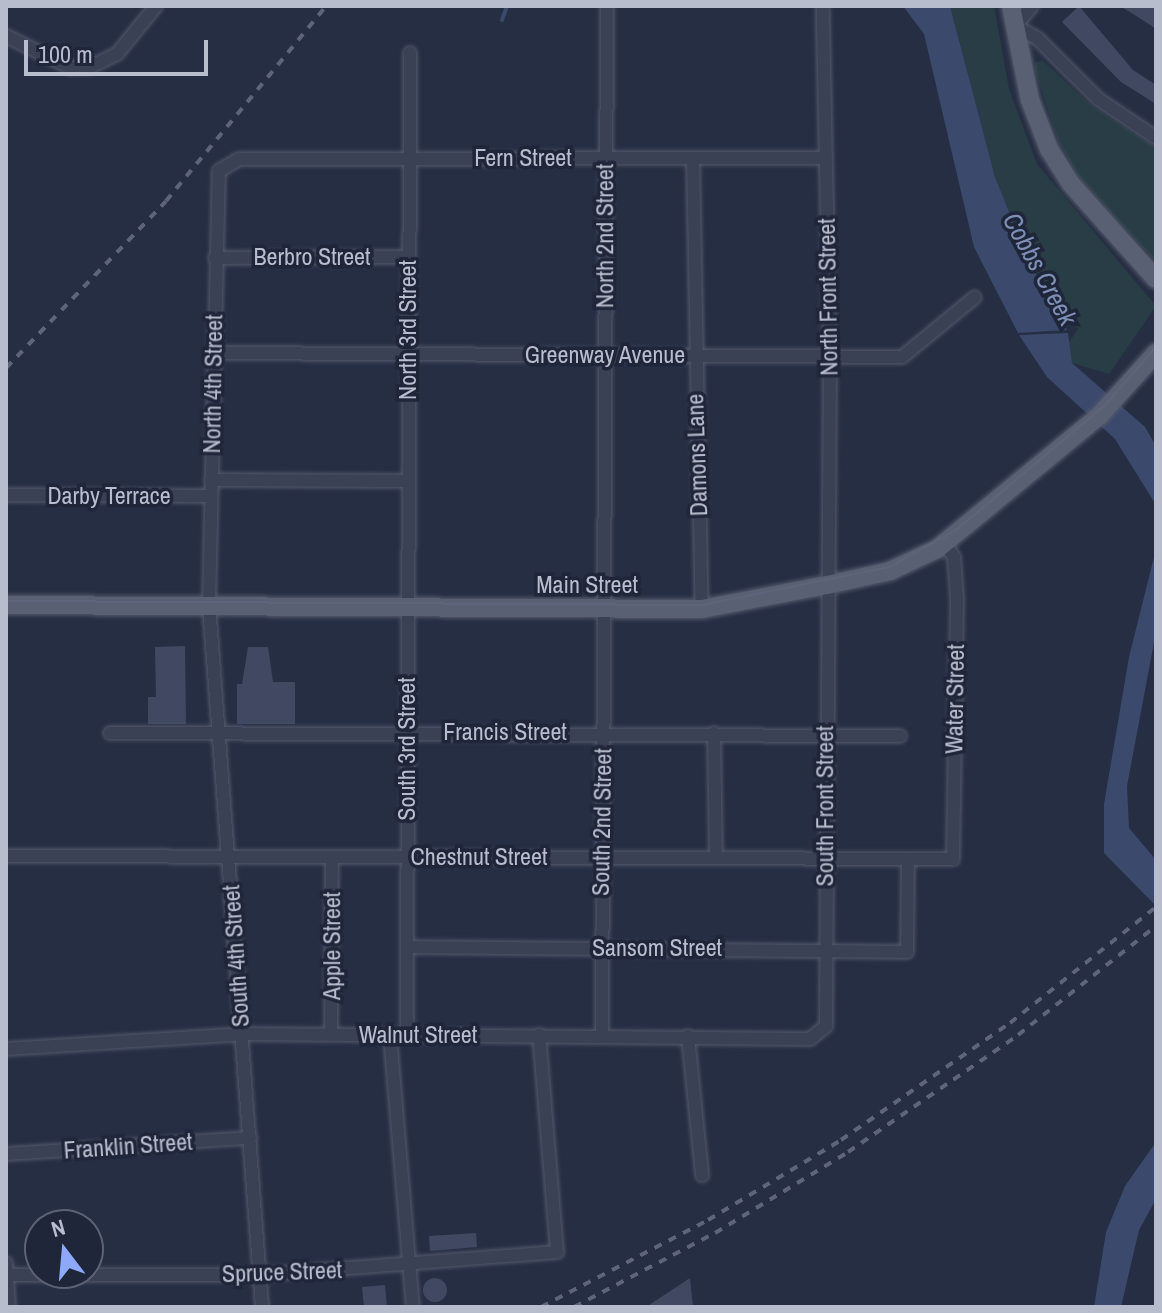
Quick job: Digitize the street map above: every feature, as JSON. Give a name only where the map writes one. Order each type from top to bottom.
[{"type":"main road","points":[[1011,6],[1030,100],[1054,158],[1156,279]]},
{"type":"main road","name":"Main Street","points":[[6,605],[702,609],[827,585],[899,568],[944,543],[1107,408],[1156,353]]},
{"type":"street","points":[[6,36],[71,68],[117,54],[156,6]]},
{"type":"street","name":"North 2nd Street","points":[[603,609],[607,6]]},
{"type":"street","points":[[1032,6],[1015,26],[1038,39],[1098,99],[1156,138]]},
{"type":"street","name":"North Front Street","points":[[823,9],[830,356],[827,585]]},
{"type":"street","name":"North 3rd Street","points":[[407,608],[410,53]]},
{"type":"street","name":"Damons Lane","points":[[693,158],[693,356],[702,609]]},
{"type":"street","name":"Fern Street","points":[[223,166],[239,159],[825,158]]},
{"type":"street","name":"North 4th Street","points":[[209,605],[216,183],[223,166]]},
{"type":"street","name":"Berbro Street","points":[[215,258],[409,257]]},
{"type":"street","name":"Greenway Avenue","points":[[213,353],[902,357],[975,297]]},
{"type":"street","points":[[211,480],[407,481]]},
{"type":"street","name":"Darby Terrace","points":[[6,495],[211,496]]},
{"type":"street","name":"Water Street","points":[[944,543],[954,557],[957,598],[953,859]]},
{"type":"street","name":"South Front Street","points":[[826,1026],[823,947],[827,858],[827,585]]},
{"type":"street","name":"South 4th Street","points":[[209,605],[262,1307]]},
{"type":"street","name":"South 3rd Street","points":[[407,608],[407,1035]]},
{"type":"street","name":"South 2nd Street","points":[[602,1035],[599,858],[603,609]]},
{"type":"street","name":"Francis Street","points":[[110,733],[218,730],[900,736]]},
{"type":"street","points":[[714,733],[716,858]]},
{"type":"street","name":"Chestnut Street","points":[[6,856],[953,859]]},
{"type":"street","name":"Apple Street","points":[[331,1035],[332,857]]},
{"type":"street","name":"Sansom Street","points":[[407,947],[823,947],[907,952],[908,859]]},
{"type":"street","name":"Walnut Street","points":[[6,1049],[242,1034],[810,1039],[826,1026]]},
{"type":"street","points":[[390,1035],[413,1307]]},
{"type":"street","name":"Spruce Street","points":[[6,1271],[259,1275],[410,1266],[557,1252],[539,1035]]},
{"type":"street","points":[[688,1036],[702,1175]]},
{"type":"street","name":"Franklin Street","points":[[6,1154],[250,1138]]},
{"type":"street","points":[[6,1271],[9,1307]]},
{"type":"shaded area","points":[[950,6],[994,6],[1009,89],[1037,164],[1156,306],[1109,374],[1065,361],[1063,351],[1078,329],[1030,263],[995,177]]},
{"type":"shaded area","points":[[1043,61],[1092,106],[1156,148],[1156,262],[1081,180],[1059,143],[1035,70],[1035,62]]},
{"type":"water","points":[[903,6],[950,6],[995,177],[1030,263],[1067,330],[1018,333],[974,247],[924,34]]},
{"type":"water","points":[[1068,333],[1072,363],[1145,427],[1156,446],[1156,505],[1115,439],[1047,377],[1019,335]]},
{"type":"water","points":[[1156,549],[1156,632],[1127,786],[1129,828],[1156,860],[1156,906],[1104,853],[1104,804],[1129,657]]},
{"type":"water","points":[[1156,1142],[1156,1199],[1139,1230],[1121,1307],[1094,1307],[1106,1232],[1125,1186]]},
{"type":"building","points":[[1079,6],[1133,70],[1156,85],[1156,104],[1121,82],[1062,22]]},
{"type":"building","points":[[1120,6],[1156,6],[1156,29],[1138,17]]},
{"type":"building","points":[[185,646],[186,724],[148,724],[148,697],[156,697],[155,647]]},
{"type":"building","points":[[248,647],[268,647],[273,682],[295,682],[295,724],[237,724],[237,684],[242,684]]},
{"type":"building","points":[[476,1233],[477,1247],[430,1251],[429,1236]]},
{"type":"building","points":[[435,1278],[446,1285],[447,1290],[440,1301],[435,1302],[424,1295],[423,1290],[430,1279]]},
{"type":"building","points":[[690,1278],[693,1307],[646,1307]]},
{"type":"building","points":[[385,1285],[387,1307],[364,1307],[362,1287]]},
{"type":"waterway","points":[[502,20],[507,6]]},
{"type":"tram line","points":[[6,601],[702,605],[889,567],[956,530],[1105,405],[1156,347]]},
{"type":"railway","points":[[6,368],[166,201],[326,6]]},
{"type":"railway","points":[[541,1307],[708,1220],[841,1140],[1010,1023],[1156,907]]},
{"type":"railway","points":[[574,1307],[715,1233],[848,1152],[1018,1035],[1156,926]]},
{"type":"water label","name":"Cobbs Creek","points":[[1040,269]]}]
